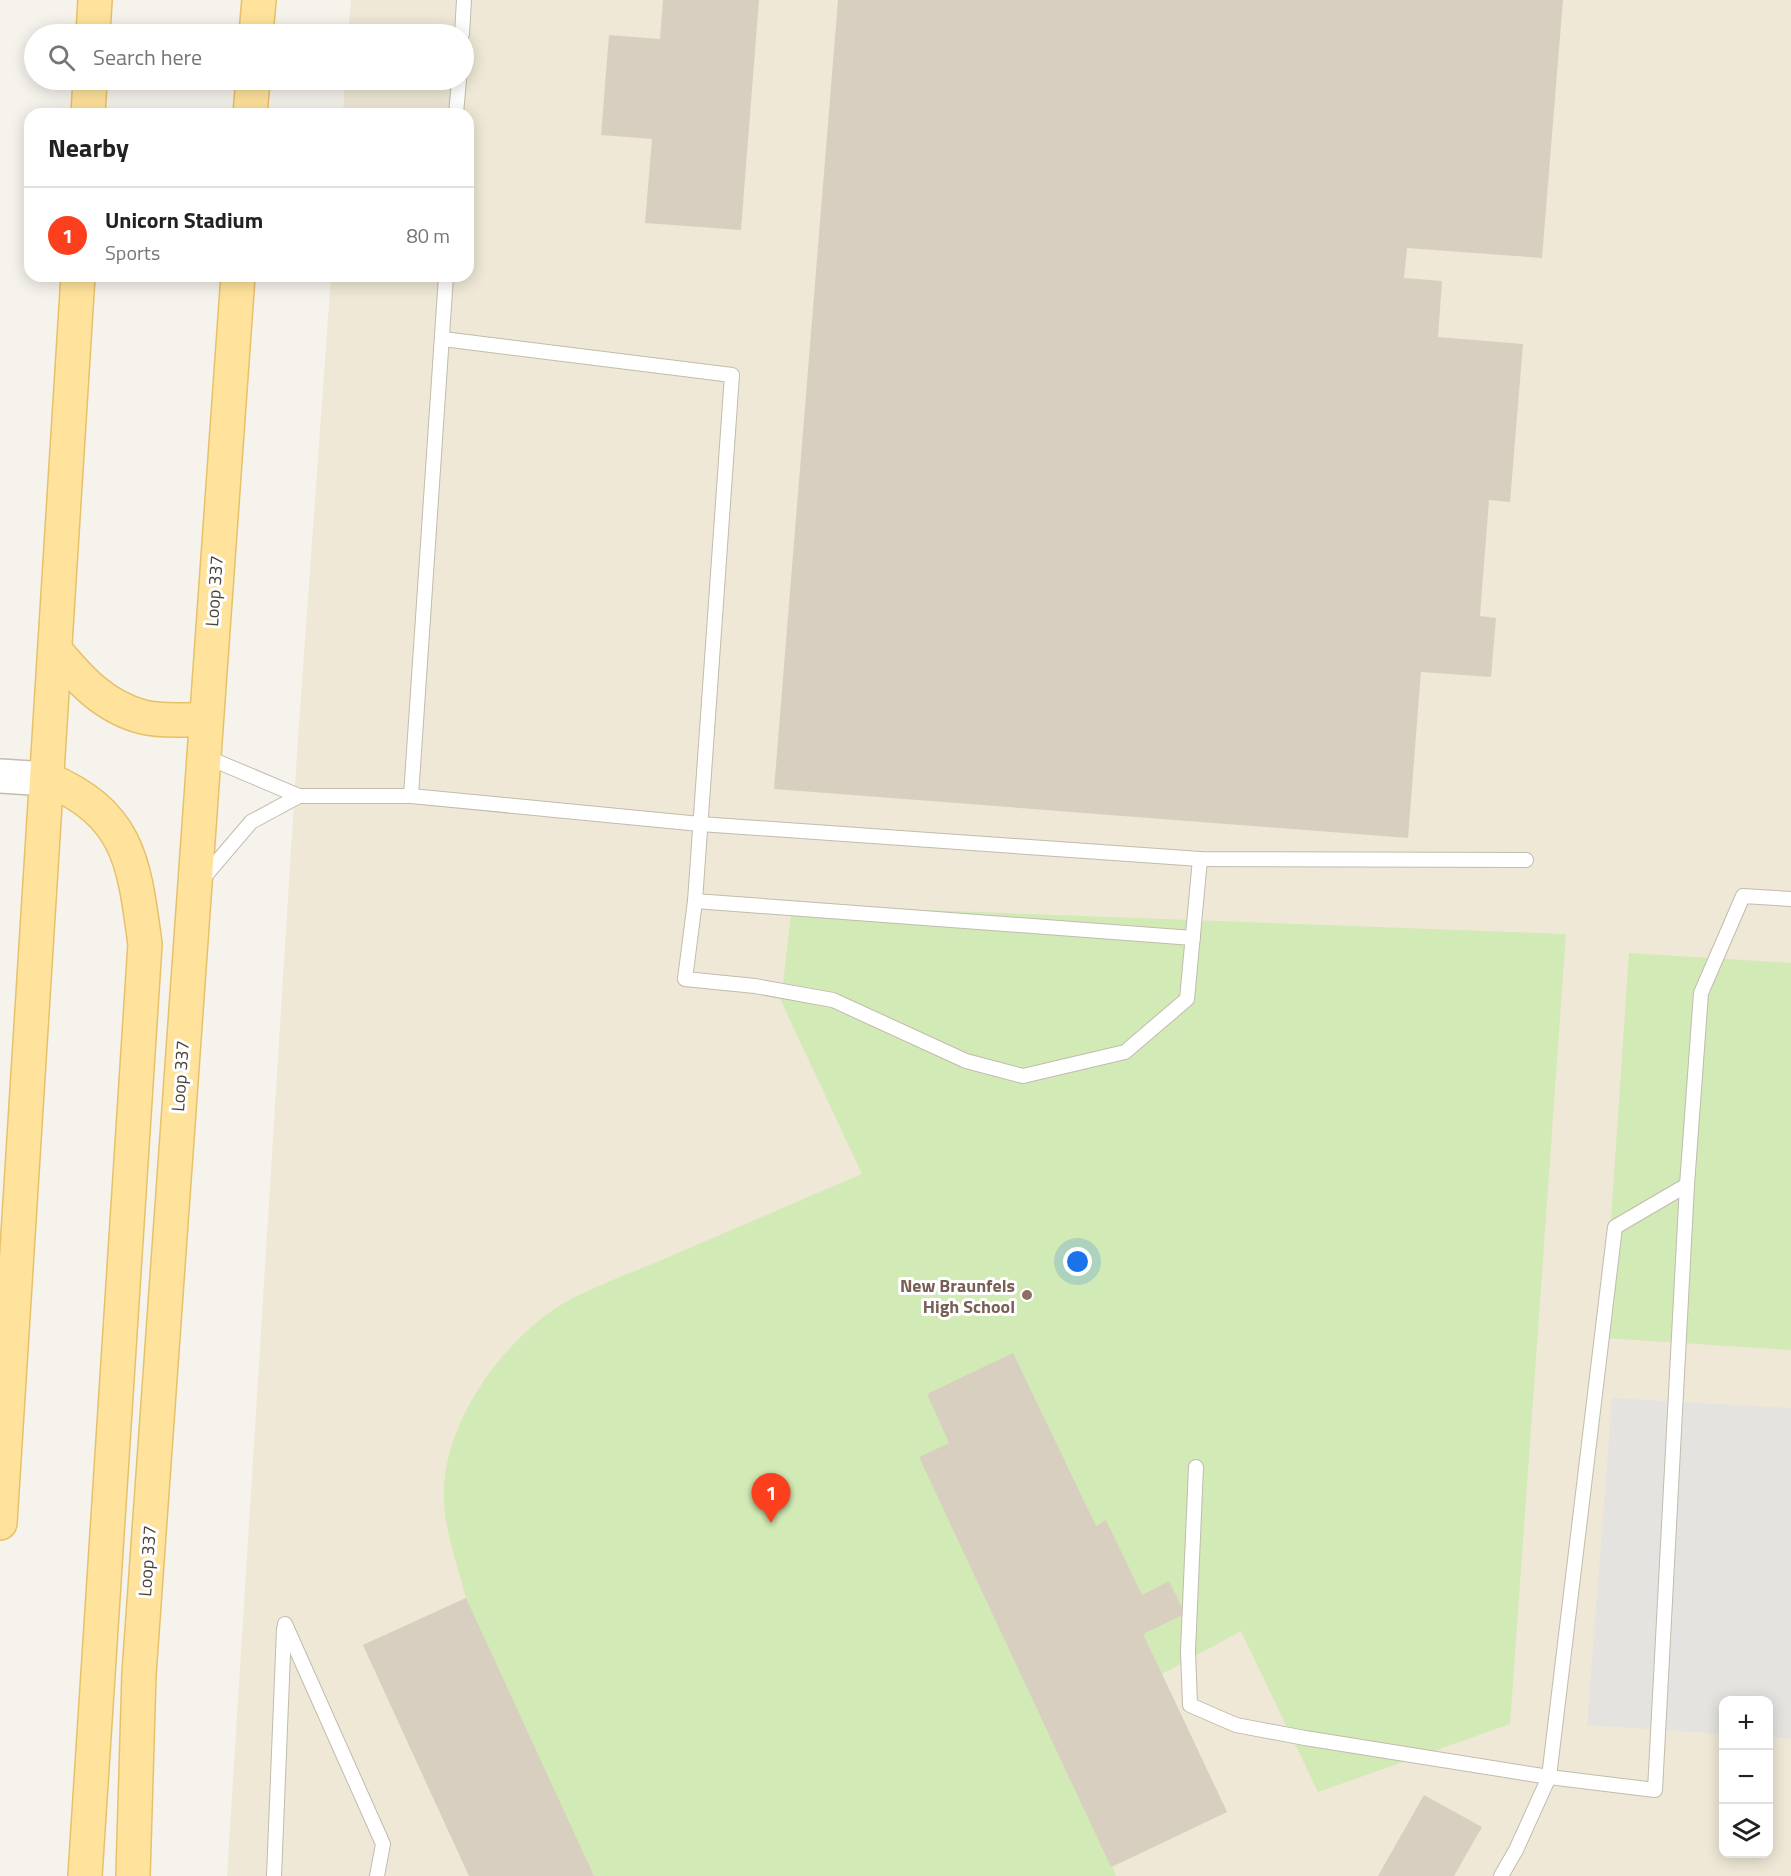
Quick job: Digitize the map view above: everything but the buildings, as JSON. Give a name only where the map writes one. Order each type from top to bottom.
[{"type":"main road","points":[[94,24],[95,0]]},
{"type":"main road","points":[[257,24],[259,0]]},
{"type":"main road","points":[[88,108],[89,90]]},
{"type":"main road","points":[[251,108],[252,90]]},
{"type":"main road","points":[[0,1523],[78,282]]},
{"type":"main road","name":"Loop 337","points":[[133,1876],[139,1674],[204,720],[238,282]]},
{"type":"main road","points":[[55,650],[85,685],[114,705],[144,717],[204,720]]},
{"type":"main road","points":[[47,779],[74,791],[93,804],[121,838],[136,876],[146,944],[85,1876]]},
{"type":"street","points":[[0,776],[47,779]]},
{"type":"lane","points":[[463,24],[464,0]]},
{"type":"lane","points":[[457,108],[458,90]]},
{"type":"lane","points":[[411,796],[446,282]]},
{"type":"lane","points":[[443,339],[732,375],[695,901],[685,979],[755,986],[833,1000],[966,1060],[1023,1076],[1125,1052],[1187,999],[1200,859]]},
{"type":"lane","points":[[202,755],[299,796],[411,796],[700,824],[1200,859],[1526,860]]},
{"type":"lane","points":[[193,890],[251,822],[299,796]]},
{"type":"lane","points":[[1196,1467],[1188,1651],[1190,1705],[1236,1725],[1549,1777],[1655,1790],[1687,1185],[1701,993],[1743,896],[1791,899]]},
{"type":"lane","points":[[695,901],[1193,938]]},
{"type":"lane","points":[[1501,1876],[1516,1850],[1549,1777],[1616,1227],[1687,1185]]},
{"type":"lane","points":[[274,1876],[285,1624],[383,1845],[377,1876]]},
{"type":"shaded area","name":"New Braunfels High School","points":[[351,0],[1791,0],[1791,1876],[227,1876],[298,737],[331,282],[474,282],[474,108],[343,108],[344,90],[474,90],[474,24],[349,24]]},
{"type":"shaded area","points":[[1612,1398],[1791,1408],[1791,1739],[1773,1737],[1773,1696],[1719,1696],[1719,1734],[1587,1725]]},
{"type":"green space","points":[[792,905],[1566,934],[1510,1724],[1318,1792],[1241,1631],[1162,1674],[1227,1812],[1112,1867],[1116,1876],[469,1876],[363,1645],[466,1598],[449,1537],[445,1512],[445,1473],[451,1446],[461,1420],[491,1371],[529,1329],[550,1312],[587,1291],[862,1174],[781,1001]]},
{"type":"green space","points":[[1629,953],[1791,963],[1791,1350],[1603,1338]]},
{"type":"place","name":"New Braunfels High School","points":[[1027,1295]]},
{"type":"place","name":"Unicorn Stadium","points":[[771,1523]]}]
